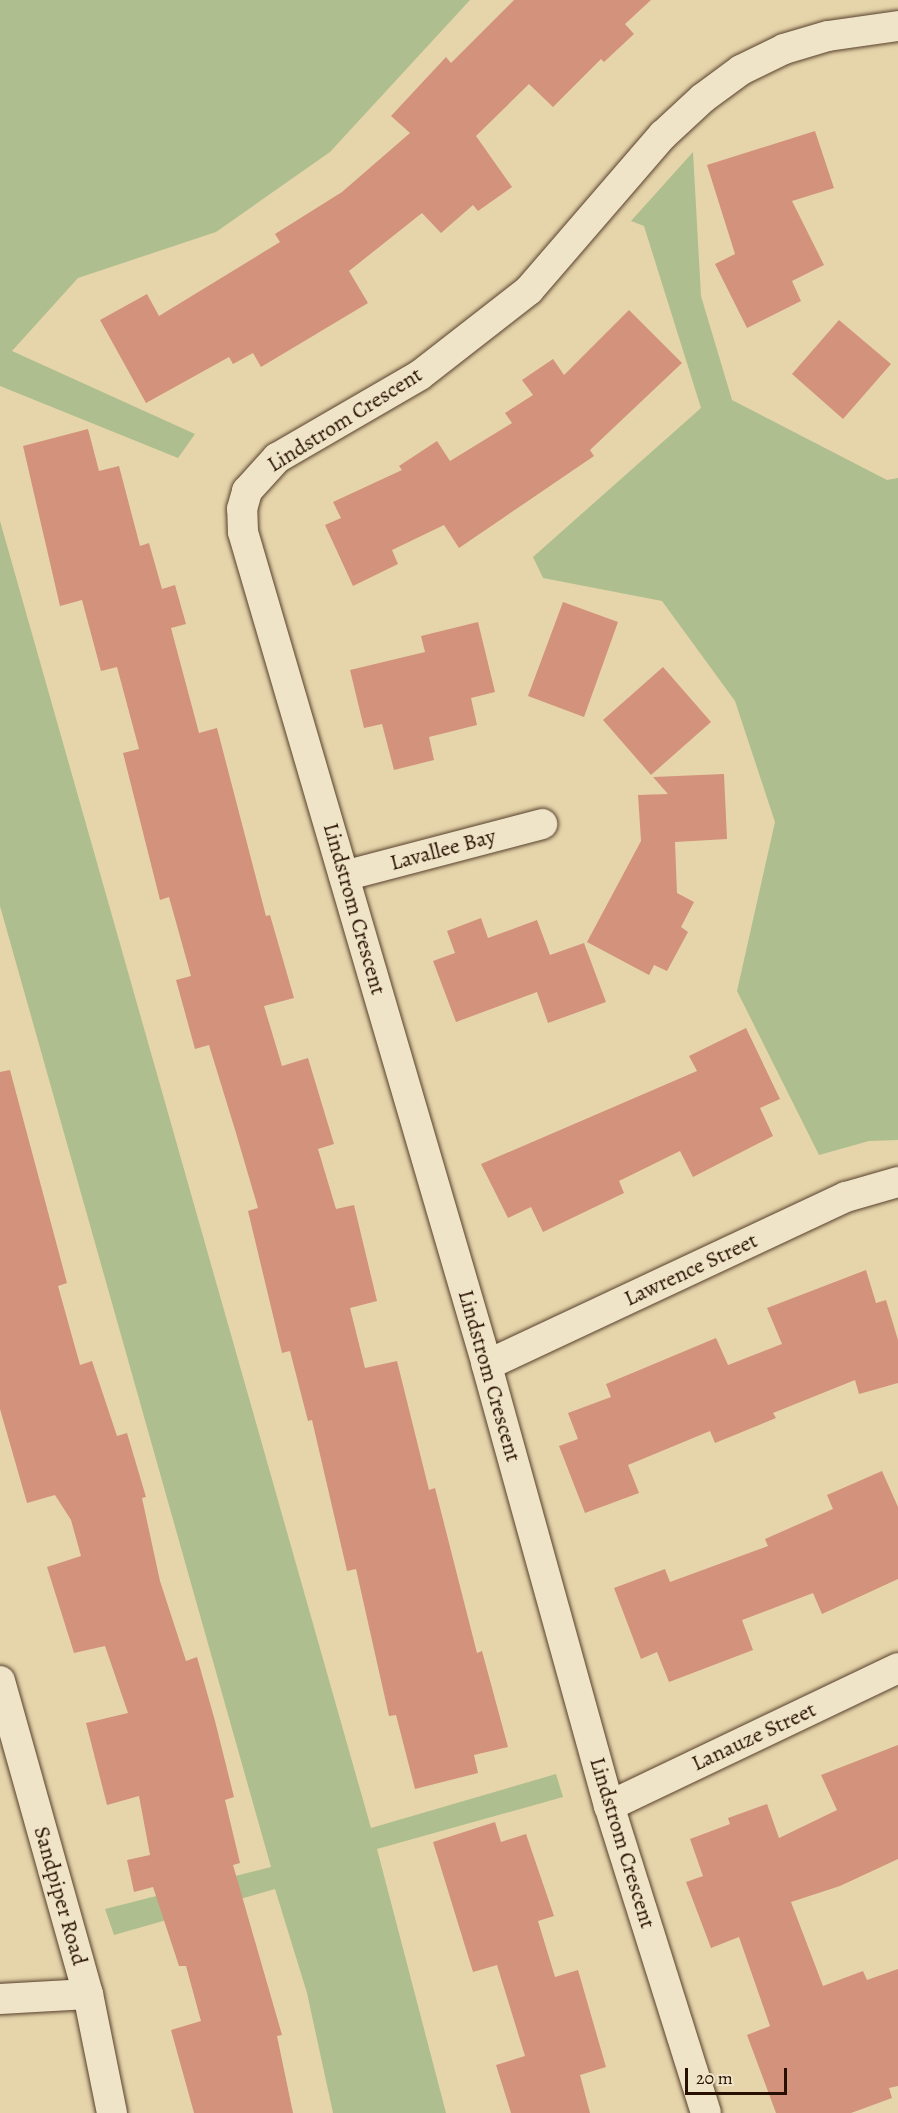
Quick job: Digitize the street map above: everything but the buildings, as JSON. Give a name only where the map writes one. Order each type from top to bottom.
[{"type":"street","name":"Lindstrom Crescent","points":[[706,2113],[609,1806],[487,1365],[243,532],[246,490],[277,458],[420,375],[503,313],[559,260],[663,135],[741,70],[828,36],[898,26]]},
{"type":"street","name":"Lavallee Bay","points":[[344,876],[542,824]]},
{"type":"street","name":"Lawrence Street","points":[[487,1365],[846,1197],[898,1182]]},
{"type":"street","name":"Lanauze Street","points":[[609,1806],[898,1668]]},
{"type":"street","name":"Sandpiper Road","points":[[0,1681],[88,1994],[112,2113]]},
{"type":"street","points":[[0,1999],[88,1994]]},
{"type":"green space","points":[[0,0],[470,0],[330,152],[216,232],[78,278],[12,351],[195,434],[178,458],[0,386]]},
{"type":"green space","points":[[693,152],[701,296],[732,400],[887,480],[898,478],[898,1140],[869,1141],[819,1155],[737,991],[775,822],[735,701],[662,601],[543,578],[533,557],[701,408],[644,226],[631,221]]},
{"type":"green space","points":[[0,521],[371,1828],[556,1774],[563,1797],[377,1849],[446,2113],[333,2113],[307,1993],[275,1889],[114,1935],[105,1909],[271,1867],[0,906]]}]
